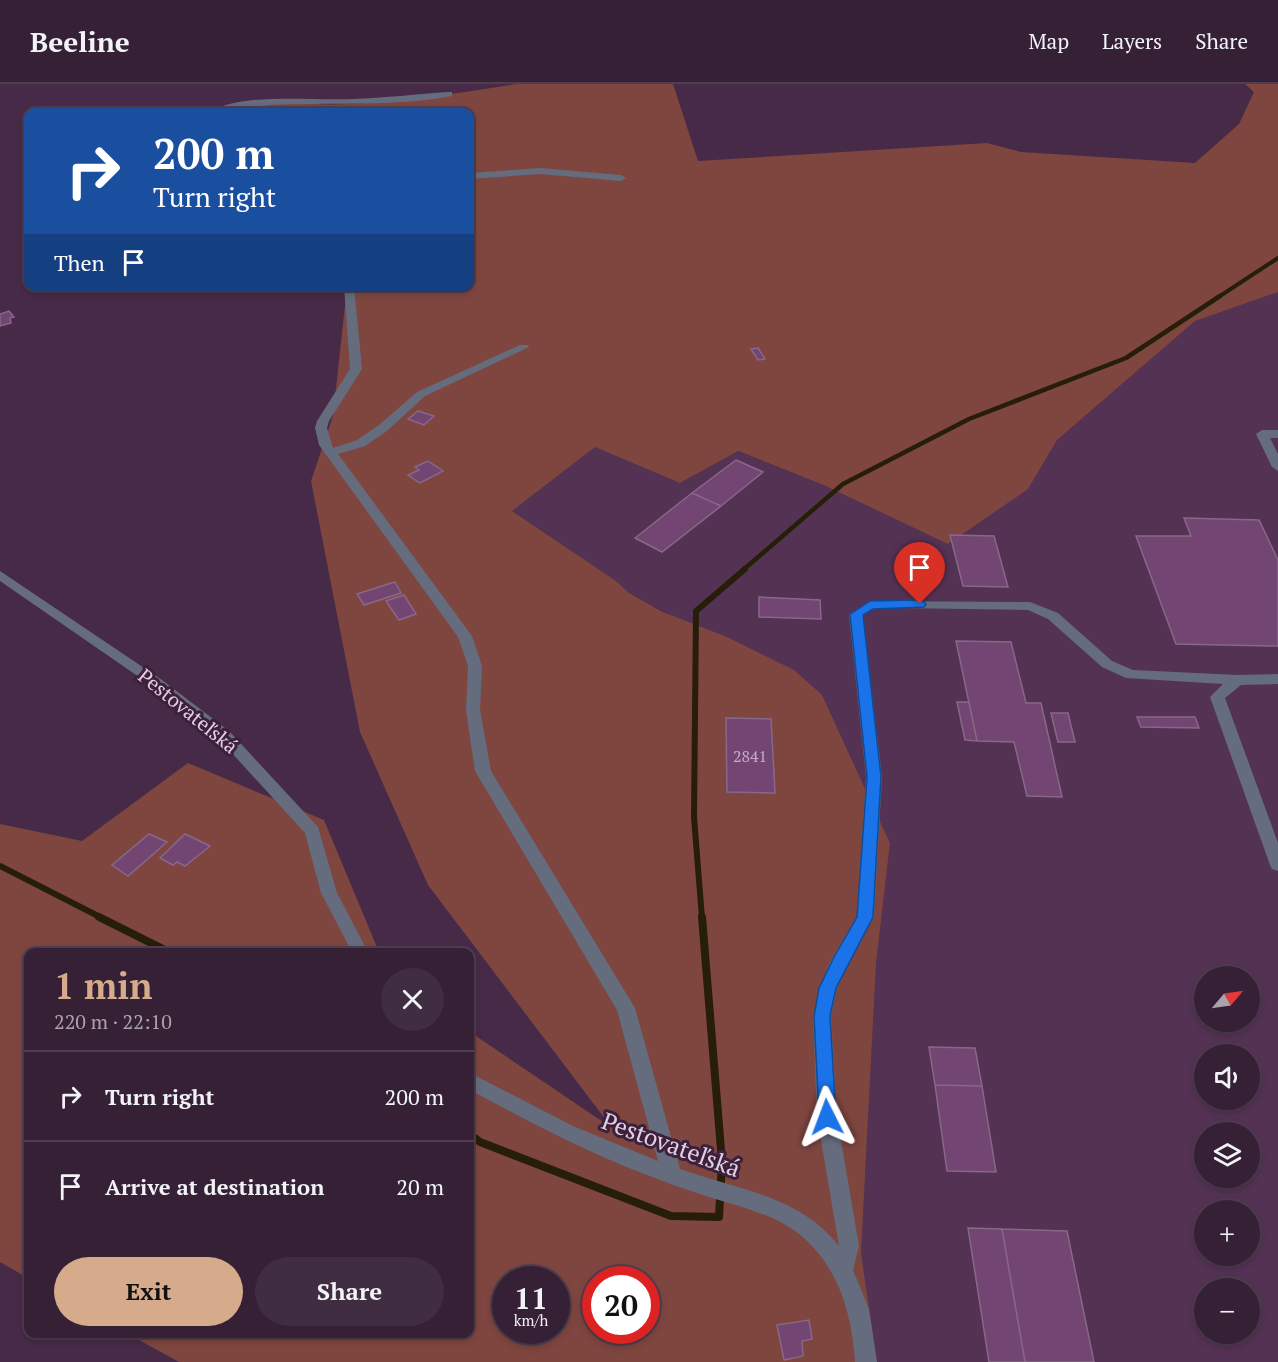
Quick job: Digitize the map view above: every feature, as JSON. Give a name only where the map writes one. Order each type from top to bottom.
[{"type":"street","points":[[226,108],[238,104],[266,101],[349,102],[449,94]]},
{"type":"street","points":[[474,176],[540,171],[621,178]]},
{"type":"street","points":[[349,291],[356,369],[323,421],[321,428],[329,453],[352,479],[465,636],[475,666],[473,710],[483,771],[626,1008],[672,1175]]},
{"type":"street","points":[[329,453],[361,443],[383,428],[421,394],[524,346]]},
{"type":"street","points":[[1278,434],[1262,434],[1278,467]]},
{"type":"street","name":"Pestovateľská","points":[[0,575],[156,682],[224,735],[312,831],[329,893],[358,948]]},
{"type":"street","points":[[843,1270],[849,1246],[827,1117],[822,1016],[828,988],[839,962],[865,917],[874,777],[856,614],[870,605],[1030,606],[1053,616],[1107,664],[1131,675],[1239,680],[1278,679]]},
{"type":"street","points":[[1239,680],[1217,697],[1272,833],[1278,865]]},
{"type":"street","name":"Pestovateľská","points":[[474,1083],[596,1146],[672,1175],[772,1208],[796,1219],[813,1232],[843,1270],[856,1301],[862,1325],[866,1362]]},
{"type":"shaded area","points":[[516,84],[673,84],[698,161],[987,143],[1021,152],[1195,163],[1239,124],[1254,92],[1245,84],[1278,84],[1278,292],[1195,321],[1057,440],[1028,489],[948,544],[826,486],[738,451],[680,483],[595,447],[512,511],[616,581],[629,593],[663,612],[727,637],[794,670],[822,695],[890,843],[876,964],[861,1253],[877,1362],[179,1362],[135,1338],[474,1338],[474,1035],[612,1128],[428,885],[360,732],[311,481],[333,416],[347,291],[474,291],[474,108],[241,108],[272,104],[350,104],[392,101]]},
{"type":"shaded area","points":[[1278,292],[1278,1362],[877,1362],[861,1253],[876,964],[890,843],[822,695],[629,593],[616,581],[512,511],[595,447],[680,483],[737,451],[826,486],[1028,489],[1057,440],[1195,321]]},
{"type":"shaded area","points":[[188,763],[324,820],[377,948],[24,948],[24,1276],[0,1262],[0,824],[82,841]]},
{"type":"building","points":[[9,311],[14,317],[10,318],[11,323],[0,326],[0,314]]},
{"type":"building","points":[[758,348],[765,359],[758,360],[751,349]]},
{"type":"building","points":[[418,411],[434,416],[424,425],[408,419]]},
{"type":"building","points":[[736,460],[763,472],[721,506],[692,493]]},
{"type":"building","points":[[428,461],[443,471],[420,483],[408,475],[419,470],[415,467]]},
{"type":"building","points":[[692,493],[721,506],[662,552],[635,538]]},
{"type":"building","points":[[1184,518],[1259,520],[1278,560],[1278,646],[1176,644],[1136,536],[1191,536]]},
{"type":"building","points":[[950,535],[994,536],[1008,587],[963,586]]},
{"type":"building","points":[[395,582],[401,593],[364,605],[357,594]]},
{"type":"building","points":[[404,595],[416,614],[399,620],[386,601]]},
{"type":"building","points":[[759,597],[820,600],[821,619],[759,617]]},
{"type":"building","points":[[956,641],[1011,642],[1026,703],[1041,703],[1062,797],[1027,796],[1014,742],[977,741]]},
{"type":"building","points":[[957,702],[969,702],[977,741],[965,740]]},
{"type":"building","points":[[1051,713],[1068,713],[1075,742],[1058,742]]},
{"type":"building","points":[[1137,717],[1195,717],[1199,728],[1141,727]]},
{"type":"building","points":[[726,718],[771,719],[775,793],[727,792]]},
{"type":"building","points":[[149,834],[167,842],[128,876],[112,865]]},
{"type":"building","points":[[185,834],[210,846],[185,866],[177,862],[173,865],[160,858]]},
{"type":"building","points":[[929,1047],[975,1048],[982,1086],[935,1085]]},
{"type":"building","points":[[935,1085],[982,1086],[996,1172],[947,1171]]},
{"type":"building","points":[[968,1228],[1002,1229],[1025,1362],[989,1362]]},
{"type":"building","points":[[1002,1229],[1067,1231],[1094,1362],[1025,1362]]},
{"type":"building","points":[[809,1320],[812,1339],[802,1341],[803,1356],[784,1360],[777,1325]]},
{"type":"waterway","points":[[1217,298],[1278,258]]},
{"type":"waterway","points":[[743,570],[843,484],[969,419],[1126,358],[1220,296]]},
{"type":"waterway","points":[[702,918],[694,817],[696,611],[745,569]]},
{"type":"waterway","points":[[0,866],[102,918]]},
{"type":"waterway","points":[[99,917],[161,948]]},
{"type":"waterway","points":[[474,1137],[480,1142],[671,1216],[719,1217],[722,1162],[702,917]]},
{"type":"route","points":[[827,1117],[822,1016],[828,988],[839,962],[865,917],[874,777],[856,614],[870,605],[920,604]]}]
